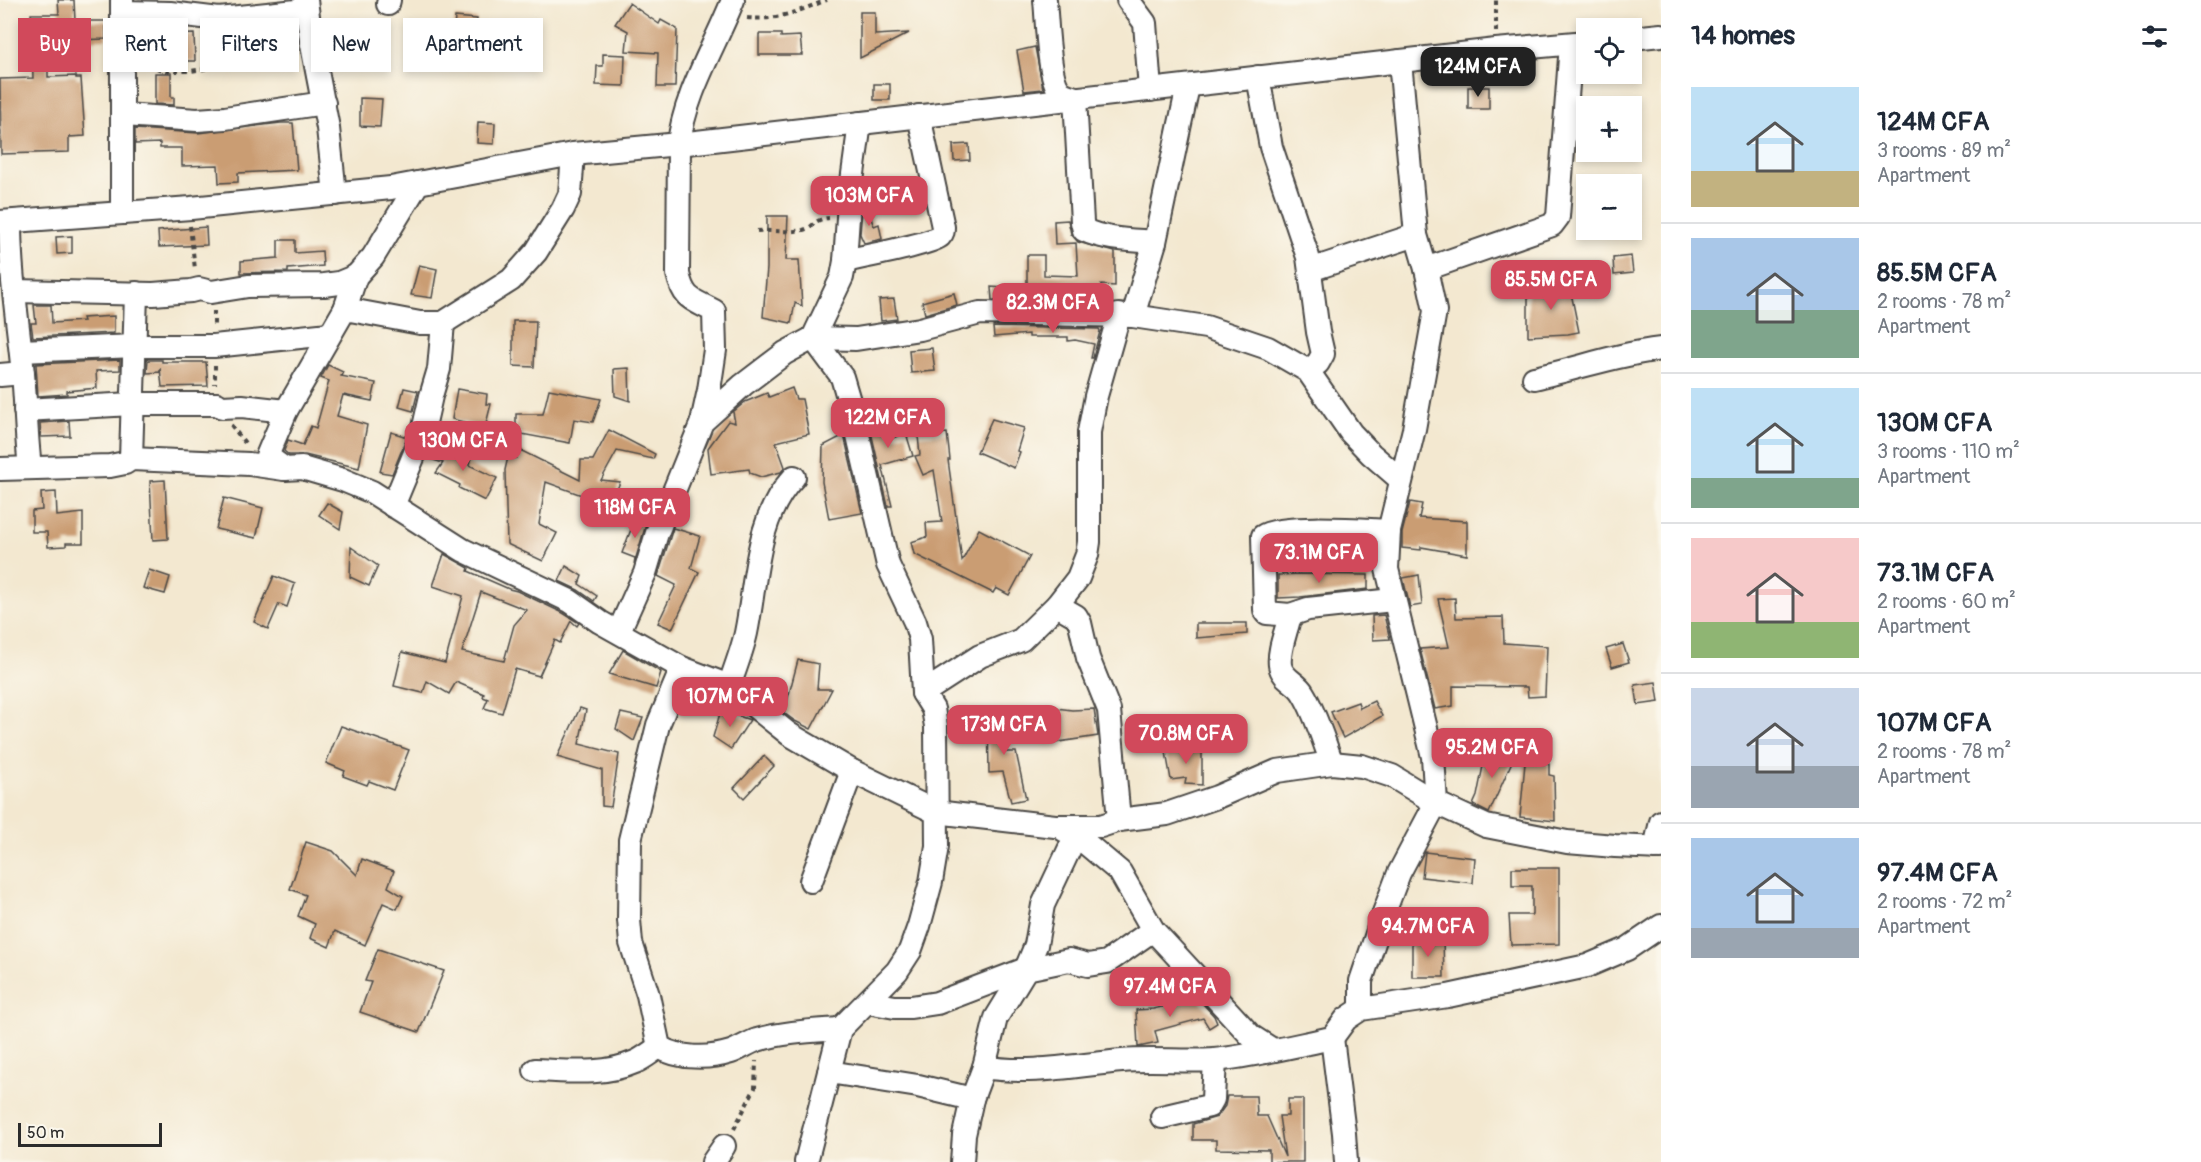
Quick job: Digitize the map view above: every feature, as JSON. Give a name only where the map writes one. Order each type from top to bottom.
[{"type":"street","points":[[1045,0],[1050,54],[1056,85],[1060,92],[1075,98]]},
{"type":"street","points":[[1128,0],[1144,23],[1150,90]]},
{"type":"street","points":[[122,6],[219,19],[306,5],[311,39]]},
{"type":"street","points":[[619,632],[645,573],[657,533],[702,422],[709,390],[715,350],[714,311],[687,297],[682,291],[678,274],[679,144],[681,125],[688,105],[730,8]]},
{"type":"street","points":[[1642,37],[1661,35]]},
{"type":"street","points":[[30,467],[22,362],[5,222],[335,195],[391,188],[573,154],[679,144],[1496,50],[1576,43]]},
{"type":"street","points":[[1361,1009],[1361,981],[1385,910],[1399,873],[1436,802],[1433,758],[1387,569],[1389,531],[1414,429],[1435,316],[1426,269],[1416,235],[1400,61]]},
{"type":"street","points":[[1426,269],[1552,225],[1558,218],[1576,68]]},
{"type":"street","points":[[122,213],[123,72]]},
{"type":"street","points":[[317,72],[324,103],[335,195]]},
{"type":"street","points":[[1258,77],[1271,147],[1304,240],[1311,270],[1318,332],[1323,354],[1318,363],[1308,371]]},
{"type":"street","points":[[923,693],[980,656],[1021,640],[1057,605],[1078,578],[1087,555],[1089,432],[1096,396],[1155,242],[1188,86]]},
{"type":"street","points":[[1075,98],[1084,230],[1125,239],[1155,242]]},
{"type":"street","points":[[124,115],[196,120],[225,118],[324,103]]},
{"type":"street","points":[[845,261],[918,244],[938,238],[942,233],[944,227],[919,116]]},
{"type":"street","points":[[813,338],[842,277],[860,123]]},
{"type":"street","points":[[345,309],[420,323],[443,323],[511,280],[536,252],[570,194],[573,154]]},
{"type":"street","points":[[274,461],[286,411],[345,309],[356,276],[373,257],[418,183]]},
{"type":"street","points":[[1311,270],[1416,235]]},
{"type":"street","points":[[14,291],[153,294],[199,289],[211,292],[248,286],[324,285],[339,283],[356,276]]},
{"type":"street","points":[[130,459],[136,293]]},
{"type":"street","points":[[702,422],[743,385],[785,353],[813,338],[856,339],[920,329],[980,313],[1126,315],[1206,327],[1268,348],[1308,371],[1351,433],[1401,480]]},
{"type":"street","points":[[393,506],[422,435],[439,369],[443,323]]},
{"type":"street","points":[[0,375],[22,362],[135,346],[214,346],[329,334]]},
{"type":"street","points":[[806,1162],[840,1029],[897,971],[909,951],[919,926],[931,882],[937,846],[936,726],[933,710],[923,693],[920,639],[915,622],[888,565],[854,418],[842,377],[813,338]]},
{"type":"street","points":[[1534,378],[1568,371],[1627,353],[1661,349]]},
{"type":"street","points":[[25,410],[132,404],[242,406],[286,411]]},
{"type":"street","points":[[0,470],[30,467],[110,466],[125,463],[130,459],[249,464],[274,461],[343,480],[372,492],[463,550],[570,602],[682,668],[729,686],[789,734],[852,771],[936,812],[1055,825],[1101,825],[1119,820],[1167,814],[1217,797],[1276,771],[1332,763],[1362,766],[1392,776],[1436,802],[1485,826],[1567,842],[1658,848],[1661,822]]},
{"type":"street","points":[[729,686],[746,635],[769,515],[783,488],[794,477]]},
{"type":"street","points":[[1389,531],[1334,529],[1272,531],[1266,534],[1263,536],[1262,559],[1265,610],[1267,613],[1290,615],[1308,609],[1394,600]]},
{"type":"street","points":[[1057,605],[1076,616],[1080,623],[1088,658],[1109,710],[1119,820]]},
{"type":"street","points":[[1290,615],[1280,659],[1280,669],[1286,678],[1302,690],[1308,700],[1332,763]]},
{"type":"street","points":[[682,668],[658,725],[630,840],[631,943],[648,995],[659,1047],[669,1053],[680,1055],[715,1055],[732,1052],[757,1040],[796,1032],[840,1029]]},
{"type":"street","points":[[811,881],[852,771]]},
{"type":"street","points":[[1055,825],[1076,835],[1120,872],[1153,930],[1251,1036],[1273,1050]]},
{"type":"street","points":[[962,1162],[964,1135],[972,1099],[984,1066],[996,1018],[1026,969],[1036,945],[1043,905],[1076,835]]},
{"type":"street","points":[[984,1066],[996,1069],[1036,1070],[1078,1068],[1123,1061],[1215,1060],[1332,1038],[1346,1019],[1361,1009],[1448,996],[1587,966],[1627,949],[1661,926]]},
{"type":"street","points":[[867,1002],[895,1007],[938,1003],[1026,969],[1068,960],[1088,965],[1107,962],[1153,930]]},
{"type":"street","points":[[1332,1038],[1346,1162]]},
{"type":"street","points":[[535,1070],[589,1072],[609,1069],[634,1062],[659,1047]]},
{"type":"street","points":[[1162,1117],[1209,1106],[1213,1099],[1215,1060]]},
{"type":"street","points":[[829,1072],[896,1082],[972,1099]]},
{"type":"path","points":[[730,8],[762,20],[787,16],[826,0]]},
{"type":"path","points":[[1496,50],[1497,0]]},
{"type":"path","points":[[188,71],[311,52]]},
{"type":"path","points":[[191,208],[190,231],[199,289]]},
{"type":"path","points":[[757,231],[793,232],[807,229],[818,219],[848,217]]},
{"type":"path","points":[[719,1154],[755,1088],[757,1040]]},
{"type":"building","points":[[58,0],[74,0],[75,18],[31,18],[31,14],[59,14]]},
{"type":"building","points":[[629,3],[659,24],[661,20],[677,29],[675,87],[657,87],[658,53],[626,51],[628,31],[615,24]]},
{"type":"building","points":[[860,12],[875,12],[875,35],[909,33],[860,58]]},
{"type":"building","points":[[91,21],[103,21],[103,39],[91,40]]},
{"type":"building","points":[[188,34],[194,34],[195,61],[188,61]]},
{"type":"building","points":[[759,34],[781,34],[781,37],[800,36],[802,55],[759,55]]},
{"type":"building","points":[[1035,47],[1043,89],[1024,91],[1017,51]]},
{"type":"building","points":[[603,54],[625,55],[624,86],[596,85],[597,66],[603,66]]},
{"type":"building","points":[[33,72],[48,72],[48,77],[76,76],[76,78],[81,78],[85,136],[69,137],[69,152],[1,154],[0,79],[33,78]]},
{"type":"building","points":[[155,73],[171,73],[171,97],[174,97],[174,105],[155,104]]},
{"type":"building","points":[[874,84],[890,84],[890,100],[874,100]]},
{"type":"building","points":[[1468,87],[1489,87],[1489,109],[1468,109]]},
{"type":"building","points":[[360,98],[382,99],[380,127],[360,126]]},
{"type":"building","points":[[478,122],[495,123],[494,144],[477,143]]},
{"type":"building","points":[[293,123],[297,170],[238,173],[238,182],[219,183],[218,165],[182,166],[182,148],[160,148],[160,143],[135,144],[135,129],[198,133]]},
{"type":"building","points":[[969,144],[970,160],[954,161],[953,145]]},
{"type":"building","points":[[863,199],[874,226],[879,224],[882,239],[864,243],[860,234]]},
{"type":"building","points":[[767,216],[788,216],[786,260],[799,260],[802,306],[795,303],[791,323],[763,317],[767,268]]},
{"type":"building","points":[[1068,220],[1071,234],[1078,242],[1115,252],[1115,286],[1101,285],[1100,302],[992,300],[991,287],[1018,289],[1018,286],[1027,286],[1027,255],[1044,255],[1044,275],[1078,276],[1076,243],[1055,244],[1054,221]]},
{"type":"building","points":[[206,227],[207,245],[159,247],[158,231]]},
{"type":"building","points":[[72,236],[72,253],[57,254],[56,237]]},
{"type":"building","points":[[278,240],[295,240],[295,253],[322,251],[323,266],[288,269],[288,272],[241,273],[241,261],[278,258]]},
{"type":"building","points":[[1631,256],[1633,273],[1614,275],[1613,258]]},
{"type":"building","points":[[419,265],[437,269],[432,298],[411,295]]},
{"type":"building","points":[[1569,283],[1579,332],[1528,336],[1528,288]]},
{"type":"building","points":[[954,293],[957,305],[925,314],[922,302]]},
{"type":"building","points":[[894,299],[897,319],[881,321],[879,300]]},
{"type":"building","points":[[34,305],[51,305],[52,323],[114,316],[114,333],[33,337],[31,323],[36,323]]},
{"type":"building","points":[[513,321],[536,321],[534,367],[513,366]]},
{"type":"building","points":[[993,327],[1099,329],[1100,331],[1093,358],[1091,358],[1094,344],[1068,341],[1068,337],[1029,337],[1029,334],[994,337]]},
{"type":"building","points":[[932,348],[935,371],[911,373],[909,350]]},
{"type":"building","points":[[120,360],[120,370],[96,371],[97,388],[67,391],[67,394],[38,396],[36,364]]},
{"type":"building","points":[[148,360],[206,362],[208,386],[162,387],[160,368],[160,372],[147,373]]},
{"type":"building","points":[[328,365],[343,372],[341,376],[376,383],[372,401],[343,395],[337,416],[367,425],[359,468],[305,455],[289,455],[284,451],[288,440],[303,445],[311,426],[316,428],[329,381],[321,378]]},
{"type":"building","points":[[629,368],[630,401],[615,396],[614,369]]},
{"type":"building","points":[[404,388],[418,391],[413,411],[399,407]]},
{"type":"building","points":[[792,388],[796,399],[802,399],[809,434],[776,442],[785,467],[781,472],[761,477],[750,473],[749,469],[711,474],[708,448],[728,421],[735,423],[733,412],[745,402],[767,393],[769,397]]},
{"type":"building","points":[[457,389],[487,394],[486,404],[491,404],[485,428],[452,419]]},
{"type":"building","points":[[549,389],[601,399],[593,422],[574,419],[570,443],[516,433],[516,414],[543,414]]},
{"type":"building","points":[[881,417],[892,438],[906,433],[913,456],[882,465],[892,506],[888,506],[869,423]]},
{"type":"building","points":[[992,419],[1024,428],[1017,451],[1020,452],[1014,468],[977,452]]},
{"type":"building","points":[[69,421],[70,436],[41,437],[40,423]]},
{"type":"building","points":[[609,430],[655,454],[653,459],[617,451],[601,480],[620,482],[607,515],[588,512],[590,498],[546,482],[539,524],[557,533],[543,561],[507,544],[505,470],[508,457],[516,458],[516,448],[580,480],[581,460],[593,460]]},
{"type":"building","points":[[391,432],[407,437],[392,474],[380,472]]},
{"type":"building","points":[[947,433],[950,460],[948,460],[962,561],[979,529],[1030,556],[1009,595],[996,588],[993,593],[914,554],[911,542],[927,537],[926,523],[942,522],[934,470],[923,475],[915,456],[920,455],[918,436]]},
{"type":"building","points":[[844,435],[862,513],[829,519],[822,482],[823,446]]},
{"type":"building","points":[[433,445],[471,456],[469,465],[497,478],[485,501],[436,473],[443,463],[427,458]]},
{"type":"building","points":[[165,480],[168,539],[153,540],[150,481]]},
{"type":"building","points":[[56,492],[57,516],[83,513],[83,543],[66,543],[66,546],[48,547],[47,532],[32,532],[32,511],[42,510],[41,493]]},
{"type":"building","points":[[224,498],[263,508],[256,538],[216,529]]},
{"type":"building","points":[[1410,502],[1422,504],[1419,518],[1467,521],[1467,555],[1421,547],[1421,550],[1402,548],[1402,533]]},
{"type":"building","points":[[327,503],[343,512],[340,529],[319,515]]},
{"type":"building","points":[[635,519],[647,521],[634,564],[635,558],[622,553]]},
{"type":"building","points":[[673,528],[700,536],[691,568],[699,572],[672,629],[658,623],[676,585],[658,576]]},
{"type":"building","points":[[351,547],[378,566],[369,586],[350,577]]},
{"type":"building","points":[[444,554],[469,568],[468,571],[517,591],[579,623],[577,626],[571,621],[560,643],[555,640],[539,676],[515,669],[502,713],[484,708],[488,699],[483,697],[484,694],[456,682],[449,694],[427,681],[423,693],[394,686],[402,652],[445,663],[463,596],[433,586]],"holes":[[[481,592],[527,610],[514,625],[504,661],[462,652]]]},
{"type":"building","points":[[566,566],[582,576],[579,584],[597,596],[594,601],[559,581]]},
{"type":"building","points":[[149,570],[170,577],[165,594],[143,588]]},
{"type":"building","points":[[1278,575],[1368,575],[1368,589],[1278,598]]},
{"type":"building","points":[[1419,575],[1422,605],[1410,607],[1403,578]]},
{"type":"building","points":[[274,576],[295,584],[287,607],[279,604],[268,629],[254,622]]},
{"type":"building","points":[[1455,598],[1456,618],[1503,617],[1504,643],[1547,646],[1545,696],[1528,697],[1527,687],[1453,686],[1453,706],[1435,709],[1420,649],[1449,647],[1438,599]]},
{"type":"building","points":[[1384,615],[1390,639],[1373,640],[1372,616]]},
{"type":"building","points":[[1196,623],[1247,623],[1247,634],[1196,638]]},
{"type":"building","points":[[1623,644],[1629,662],[1612,667],[1606,649]]},
{"type":"building","points":[[623,650],[661,672],[656,688],[609,674]]},
{"type":"building","points":[[798,660],[819,664],[817,689],[832,689],[811,729],[784,713]]},
{"type":"building","points":[[1656,682],[1659,702],[1638,705],[1635,685]]},
{"type":"building","points":[[1374,701],[1382,716],[1343,738],[1331,712],[1358,702],[1360,708]]},
{"type":"building","points":[[1048,707],[1072,710],[1094,709],[1098,736],[1045,744]]},
{"type":"building","points":[[580,708],[586,710],[579,744],[619,754],[611,807],[602,806],[602,770],[557,757]]},
{"type":"building","points":[[721,710],[750,720],[731,749],[713,737]]},
{"type":"building","points":[[1006,711],[1006,752],[1016,752],[1026,799],[1011,802],[1003,772],[989,773],[988,713]]},
{"type":"building","points":[[621,713],[643,718],[634,741],[616,729]]},
{"type":"building","points":[[341,726],[409,750],[393,790],[369,781],[367,785],[343,776],[345,771],[326,763]]},
{"type":"building","points":[[1202,747],[1202,785],[1185,784],[1186,778],[1171,780],[1166,752]]},
{"type":"building","points":[[1486,751],[1514,757],[1489,813],[1473,805]]},
{"type":"building","points":[[764,756],[774,766],[744,798],[734,788]]},
{"type":"building","points":[[1525,763],[1549,764],[1549,775],[1554,776],[1555,821],[1520,817]]},
{"type":"building","points":[[306,842],[333,851],[357,875],[362,859],[394,871],[388,887],[403,896],[397,909],[383,903],[365,945],[335,931],[329,947],[310,938],[315,924],[298,916],[306,895],[290,889]]},
{"type":"building","points":[[1425,852],[1475,858],[1473,883],[1422,877]]},
{"type":"building","points":[[1512,868],[1559,868],[1559,944],[1511,945],[1509,915],[1532,915],[1532,886],[1512,886]]},
{"type":"building","points":[[1412,939],[1443,939],[1444,977],[1412,977]]},
{"type":"building","points":[[378,949],[444,971],[419,1032],[360,1012],[371,982],[365,981]]},
{"type":"building","points":[[1180,979],[1214,1016],[1217,1023],[1209,1028],[1203,1018],[1155,1031],[1158,1043],[1138,1047],[1136,1010],[1153,1009],[1192,1000]]},
{"type":"building","points":[[1227,1096],[1256,1096],[1257,1116],[1267,1116],[1285,1157],[1279,1116],[1288,1116],[1288,1099],[1303,1099],[1303,1162],[1269,1162],[1269,1150],[1216,1149],[1216,1140],[1193,1140],[1193,1124],[1217,1117],[1225,1106]]}]
